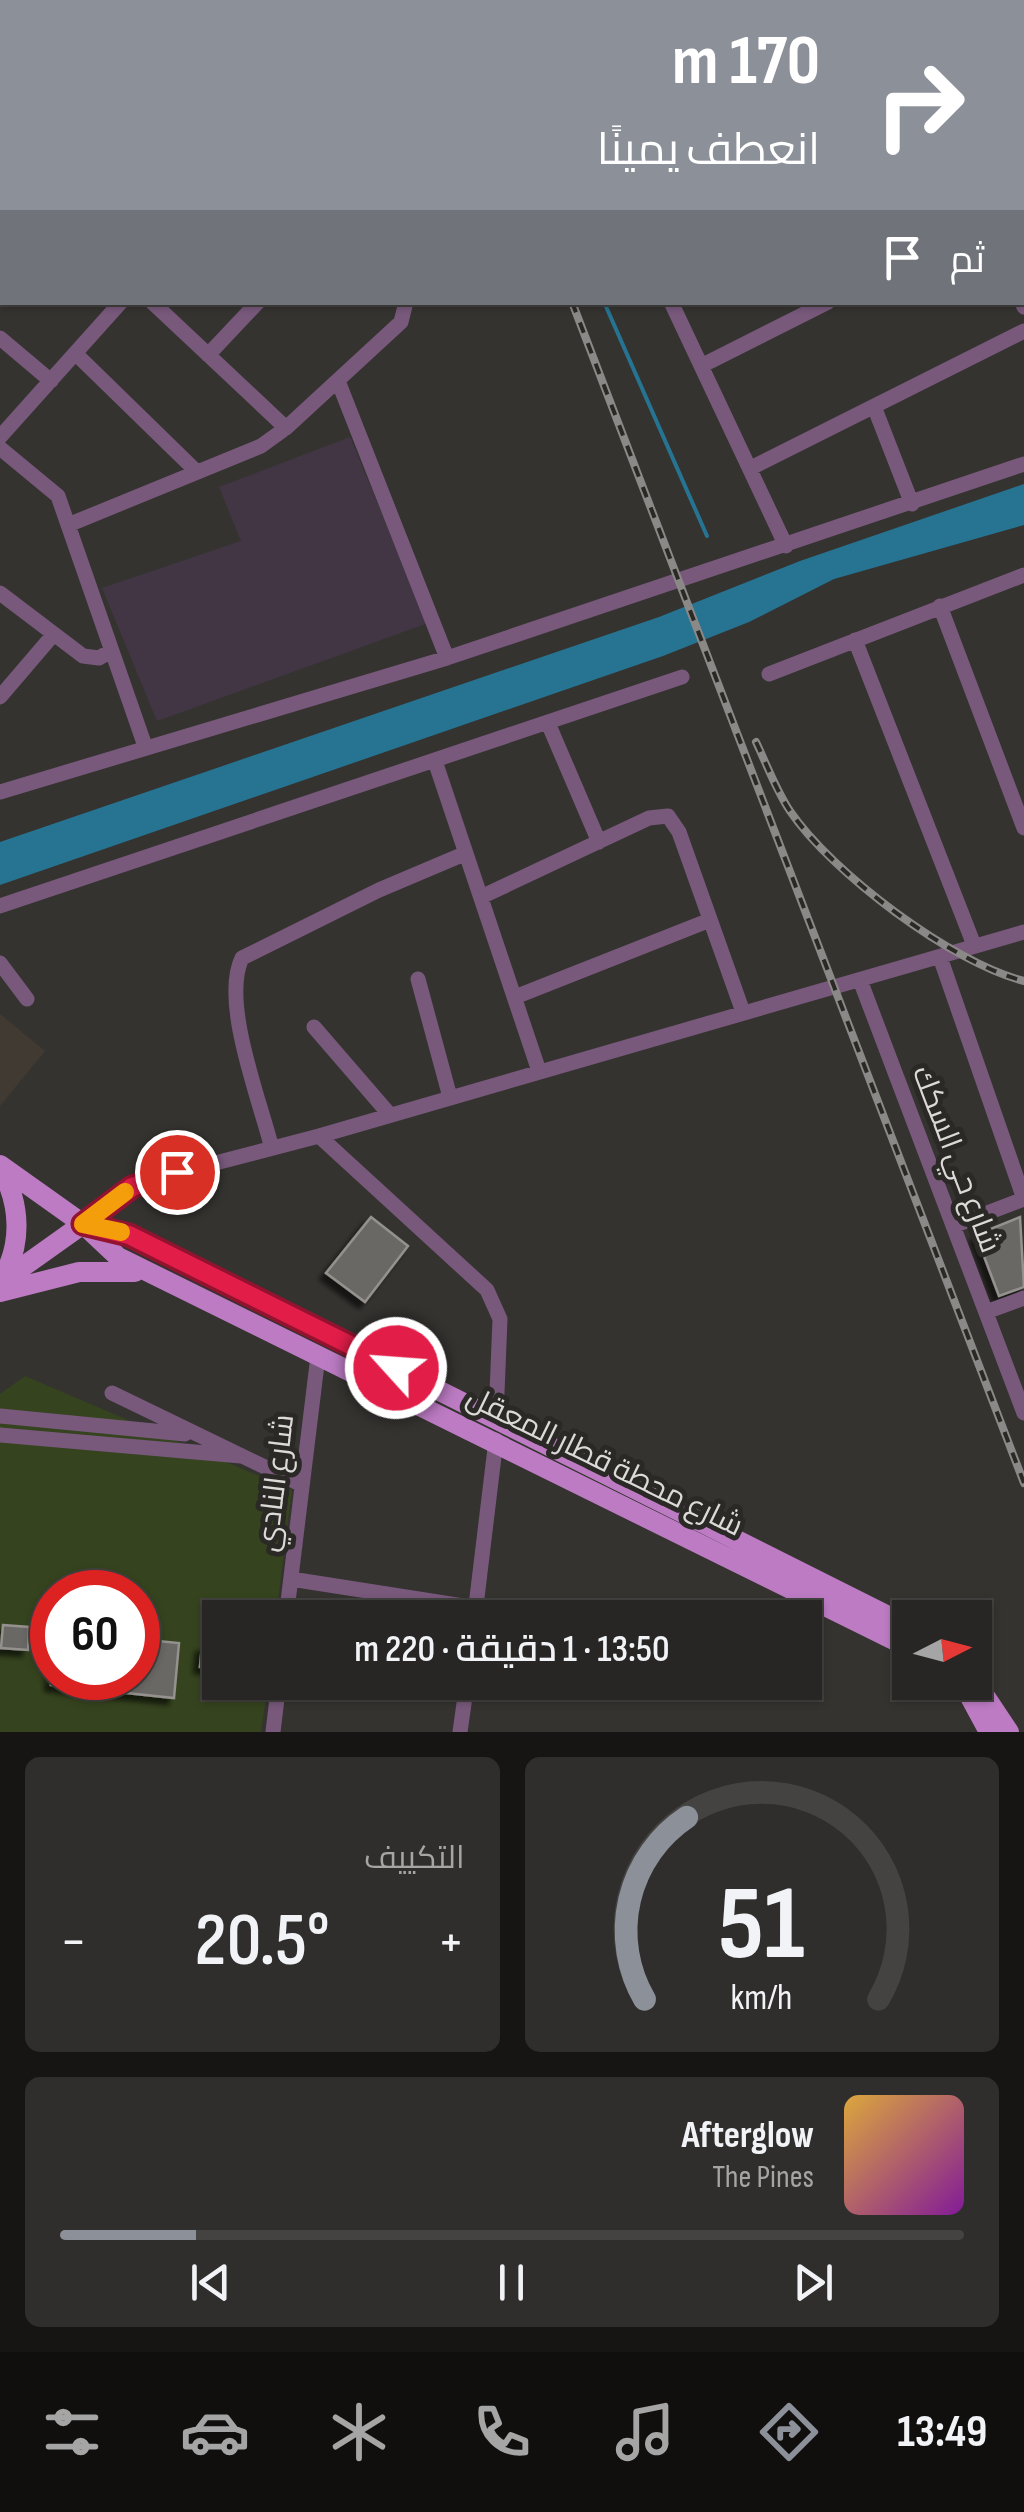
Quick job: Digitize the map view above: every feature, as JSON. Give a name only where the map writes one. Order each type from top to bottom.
[{"type":"main road","points":[[0,1166],[83,1224],[0,1282]]},
{"type":"main road","points":[[0,1166],[12,1196],[17,1226],[14,1256],[0,1282]]},
{"type":"main road","name":"شارع محطة قطار المعقل","points":[[83,1224],[129,1235],[892,1618]]},
{"type":"main road","name":"شارع محطة قطار المعقل","points":[[83,1224],[118,1257],[154,1276],[496,1440],[892,1639]]},
{"type":"main road","points":[[0,1292],[97,1270],[154,1276]]},
{"type":"main road","points":[[972,1700],[990,1732]]},
{"type":"main road","points":[[988,1700],[1009,1732]]},
{"type":"street","points":[[0,437],[118,305]]},
{"type":"street","points":[[155,305],[286,428]]},
{"type":"street","points":[[208,354],[255,305]]},
{"type":"street","points":[[68,524],[240,456],[286,428],[401,322],[405,305]]},
{"type":"street","points":[[673,305],[786,546]]},
{"type":"street","points":[[703,365],[799,309]]},
{"type":"street","points":[[752,468],[1024,332]]},
{"type":"street","points":[[0,338],[50,381]]},
{"type":"street","points":[[76,354],[196,472]]},
{"type":"street","points":[[338,380],[448,658]]},
{"type":"street","points":[[875,409],[912,504]]},
{"type":"street","points":[[0,448],[58,496],[109,652],[146,746]]},
{"type":"street","points":[[0,792],[448,658],[1024,464]]},
{"type":"street","points":[[768,674],[1024,574]]},
{"type":"street","points":[[0,593],[83,656],[99,658],[109,652]]},
{"type":"street","points":[[940,606],[1024,828]]},
{"type":"street","points":[[0,697],[53,636]]},
{"type":"street","points":[[855,640],[974,946]]},
{"type":"street","points":[[0,906],[682,678]]},
{"type":"street","points":[[548,723],[598,842]]},
{"type":"street","points":[[435,761],[539,1071]]},
{"type":"street","points":[[481,898],[649,818],[668,816],[675,822],[743,1012]]},
{"type":"street","points":[[271,1145],[236,1010],[233,975],[242,958],[378,890],[464,854]]},
{"type":"street","points":[[515,997],[710,920]]},
{"type":"street","points":[[83,1224],[146,1181],[271,1145],[320,1136],[1024,932]]},
{"type":"street","points":[[940,957],[1024,1199],[954,1226]]},
{"type":"street","points":[[0,963],[27,999]]},
{"type":"street","points":[[418,979],[450,1098]]},
{"type":"street","name":"شارع حي السكك","points":[[860,980],[1024,1413]]},
{"type":"street","points":[[314,1028],[390,1115]]},
{"type":"street","points":[[320,1136],[487,1290],[500,1319],[496,1417]]},
{"type":"street","points":[[986,1312],[1024,1298]]},
{"type":"street","name":"شارع النادي","points":[[288,1600],[318,1356]]},
{"type":"street","points":[[112,1394],[302,1486]]},
{"type":"street","points":[[0,1416],[199,1436]]},
{"type":"street","points":[[0,1435],[240,1456]]},
{"type":"street","points":[[477,1600],[496,1440]]},
{"type":"street","points":[[291,1579],[405,1600]]},
{"type":"street","points":[[273,1732],[277,1700]]},
{"type":"street","points":[[460,1732],[464,1700]]},
{"type":"shaded area","points":[[350,437],[428,623],[157,721],[102,588],[241,541],[219,487]]},
{"type":"shaded area","points":[[0,1014],[45,1051],[0,1106]]},
{"type":"green space","points":[[25,1376],[292,1490],[278,1600],[202,1600],[202,1700],[266,1700],[261,1732],[0,1732],[0,1394]]},
{"type":"water","points":[[1024,484],[1024,525],[834,579],[749,622],[663,656],[0,885],[0,842],[659,617],[800,561]]},
{"type":"building","points":[[371,1217],[408,1246],[365,1302],[326,1273]]},
{"type":"building","points":[[1020,1217],[1024,1287],[999,1296],[976,1235]]},
{"type":"building","points":[[3,1625],[29,1627],[28,1650],[1,1648]]},
{"type":"building","points":[[160,1641],[179,1643],[174,1698],[160,1697]]},
{"type":"waterway","points":[[605,305],[707,536]]},
{"type":"railway","points":[[573,305],[1024,1483]]},
{"type":"railway","points":[[756,742],[790,811],[834,861],[929,936],[963,956],[1024,981]]},
{"type":"slow traffic","points":[[121,1232],[83,1224],[125,1192]]},
{"type":"route","points":[[177,1172],[132,1187],[83,1224],[129,1235],[396,1368]]}]
